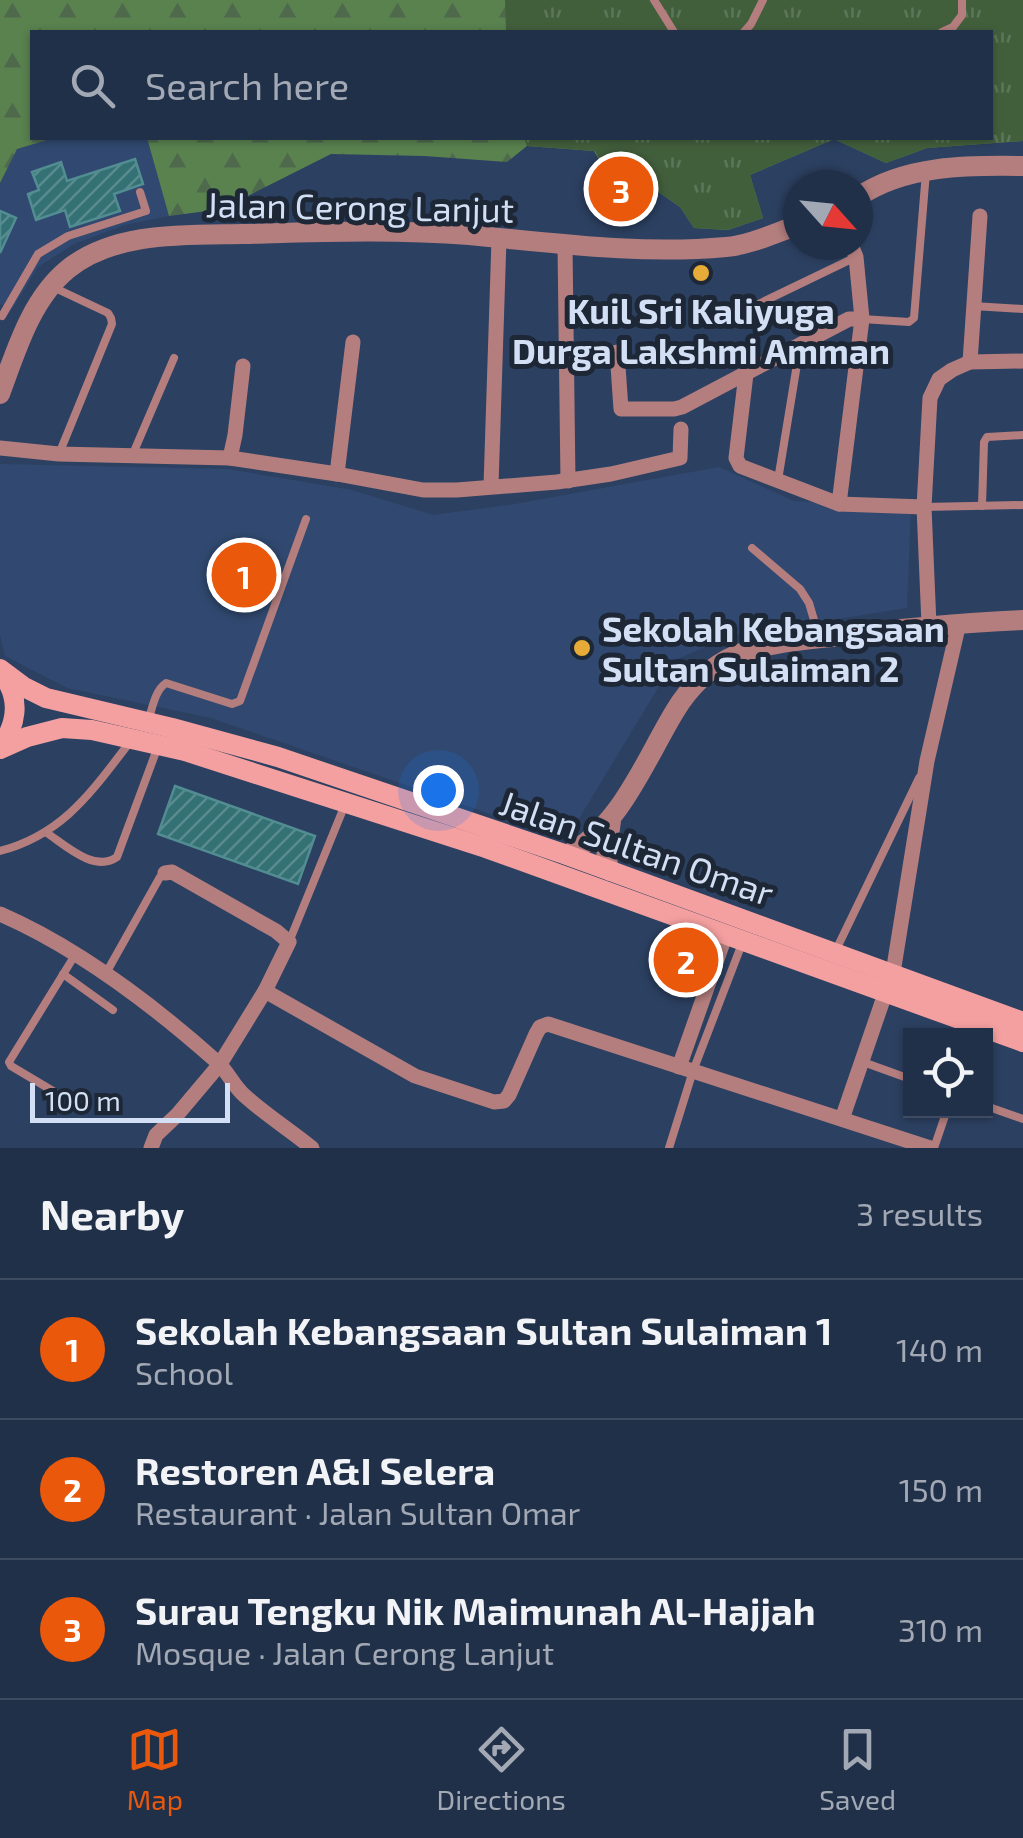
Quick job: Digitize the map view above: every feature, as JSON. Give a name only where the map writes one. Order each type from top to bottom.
[{"type":"main road","name":"Jalan Sultan Omar","points":[[0,670],[46,698],[278,757],[835,952],[889,982],[1023,1022]]},
{"type":"main road","points":[[0,670],[15,700],[10,735],[0,749]]},
{"type":"main road","points":[[0,749],[62,728],[92,730],[184,750],[486,848],[735,937],[889,982],[971,1028]]},
{"type":"main road","points":[[993,1035],[1023,1042]]},
{"type":"street","points":[[873,188],[944,168],[1023,166]]},
{"type":"street","points":[[970,362],[980,216]]},
{"type":"street","name":"Jalan Cerong Lanjut","points":[[0,394],[27,325],[51,286],[66,270],[94,252],[112,246],[184,236],[350,231],[646,250],[727,248],[783,230]]},
{"type":"street","points":[[492,486],[499,239]]},
{"type":"street","points":[[565,246],[568,480]]},
{"type":"street","points":[[839,504],[862,319],[855,260]]},
{"type":"street","points":[[617,352],[620,409],[682,407],[849,319],[862,319]]},
{"type":"street","points":[[338,474],[353,342]]},
{"type":"street","points":[[929,625],[924,507],[930,398],[939,379],[970,362],[1023,361]]},
{"type":"street","points":[[230,458],[242,366]]},
{"type":"street","points":[[746,374],[737,463],[839,504],[924,507]]},
{"type":"street","points":[[0,448],[58,454],[230,458],[424,490],[457,490],[611,474],[680,458],[681,429]]},
{"type":"street","points":[[567,855],[582,848],[611,821],[678,706],[703,677],[735,655],[819,638],[929,625],[1023,620]]},
{"type":"street","points":[[842,1119],[889,982],[927,760],[959,624]]},
{"type":"street","points":[[610,871],[606,858],[611,821]]},
{"type":"street","points":[[151,1148],[156,1135],[220,1064],[265,991],[289,942],[172,872],[165,873]]},
{"type":"street","points":[[0,914],[26,925],[138,998],[220,1064],[243,1094],[312,1148]]},
{"type":"street","points":[[686,1069],[735,937]]},
{"type":"street","points":[[265,991],[416,1076],[494,1102],[509,1095],[536,1034],[548,1024],[932,1148]]},
{"type":"lane","points":[[654,0],[673,30]]},
{"type":"lane","points":[[746,30],[763,0]]},
{"type":"lane","points":[[946,30],[962,15],[962,0]]},
{"type":"lane","points":[[862,319],[909,322],[914,318],[926,172]]},
{"type":"lane","points":[[27,325],[1,315],[38,254],[68,236],[146,211],[140,192]]},
{"type":"lane","points":[[719,323],[837,260]]},
{"type":"lane","points":[[51,286],[112,318],[58,454]]},
{"type":"lane","points":[[973,306],[1023,309]]},
{"type":"lane","points":[[778,481],[800,346]]},
{"type":"lane","points":[[132,456],[174,358]]},
{"type":"lane","points":[[982,506],[984,442],[992,436],[1023,435]]},
{"type":"lane","points":[[924,507],[1023,505]]},
{"type":"lane","points":[[148,722],[158,691],[166,683],[232,704],[240,700],[306,519]]},
{"type":"lane","points":[[752,548],[800,589],[809,603],[819,638]]},
{"type":"lane","points":[[0,851],[46,833],[72,812],[133,738]]},
{"type":"lane","points":[[46,833],[97,863],[117,857],[159,744]]},
{"type":"lane","points":[[835,952],[927,760]]},
{"type":"lane","points":[[289,942],[346,802]]},
{"type":"lane","points":[[104,975],[165,873]]},
{"type":"lane","points":[[53,1091],[8,1062],[75,956]]},
{"type":"lane","points":[[63,974],[113,1010]]},
{"type":"lane","points":[[862,1061],[903,1076]]},
{"type":"lane","points":[[669,1148],[686,1069]]},
{"type":"lane","points":[[993,1108],[1023,1119]]},
{"type":"lane","points":[[932,1148],[944,1118]]},
{"type":"shaded area","points":[[47,140],[148,140],[169,216],[125,225],[74,244],[38,267],[12,309],[0,304],[0,183],[17,149]]},
{"type":"shaded area","points":[[0,464],[228,469],[352,490],[433,515],[719,467],[794,501],[911,507],[907,608],[730,636],[675,660],[566,840],[211,718],[67,688],[5,656],[0,635]]},
{"type":"green space","points":[[0,0],[1023,0],[1023,141],[927,148],[886,163],[836,140],[993,140],[993,30],[30,30],[30,140],[47,140],[17,149],[0,183]]},
{"type":"green space","points":[[505,0],[1023,0],[1023,141],[927,148],[886,163],[836,140],[993,140],[993,30],[506,30]]},
{"type":"green space","points":[[148,140],[832,140],[750,175],[763,218],[728,230],[694,228],[680,207],[660,193],[630,174],[605,170],[594,151],[527,146],[507,162],[331,154],[222,209],[169,216]]},
{"type":"green space","points":[[525,140],[832,140],[750,175],[763,218],[728,230],[694,228],[680,207],[660,193],[630,174],[605,170],[595,151],[527,146]]},
{"type":"building","points":[[135,159],[143,184],[114,194],[120,211],[70,227],[65,210],[36,220],[28,194],[39,190],[32,172],[61,162],[67,181]]},
{"type":"building","points":[[623,179],[647,208],[633,220],[625,210],[613,220],[596,200]]},
{"type":"building","points":[[0,211],[16,218],[0,253]]},
{"type":"building","points":[[175,786],[315,836],[298,884],[158,834]]},
{"type":"place","name":"Surau Tengku Nik Maimunah Al-Hajjah","points":[[621,189]]},
{"type":"place","name":"Kuil Sri Kaliyuga Durga Lakshmi Amman","points":[[701,273]]},
{"type":"place","name":"Sekolah Kebangsaan Sultan Sulaiman 1","points":[[244,575]]},
{"type":"place","name":"Sekolah Kebangsaan Sultan Sulaiman 2","points":[[582,648]]},
{"type":"place","name":"Restoren A&I Selera","points":[[686,960]]}]
